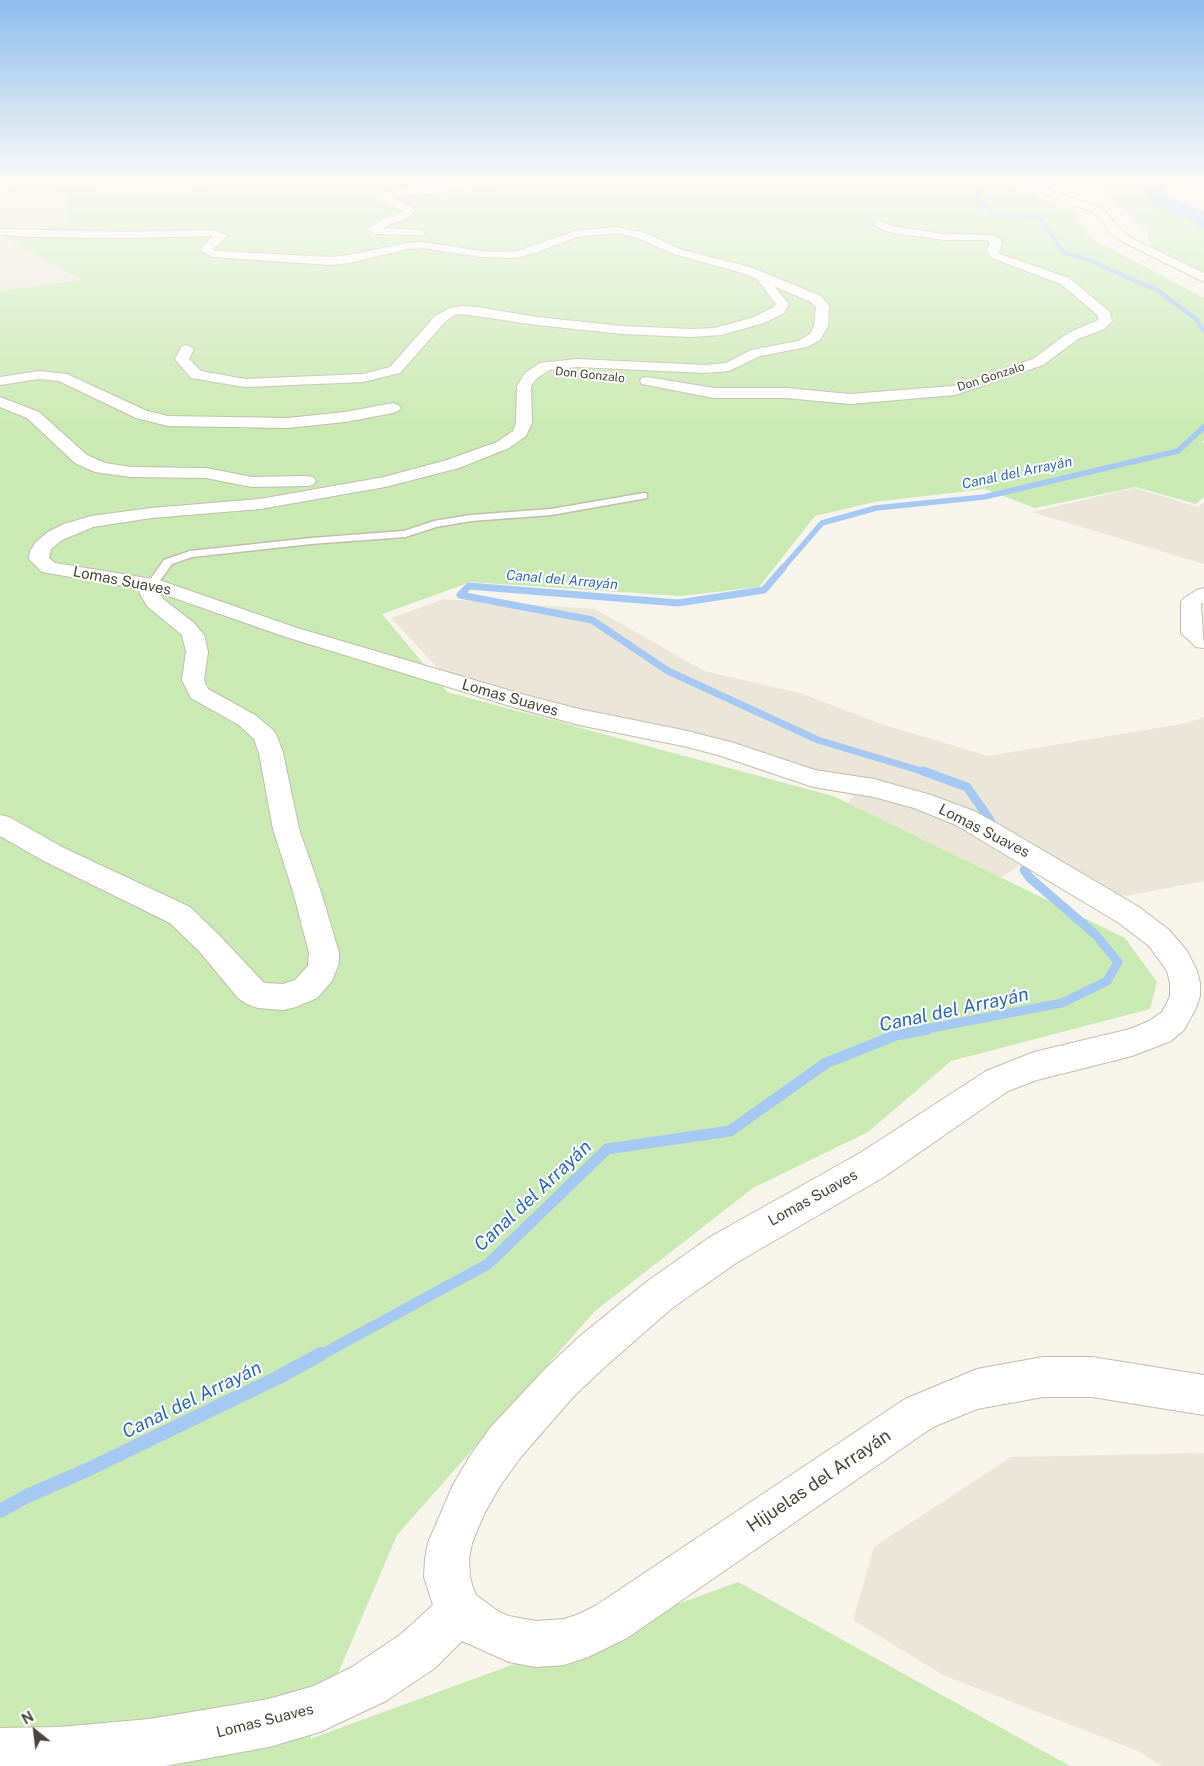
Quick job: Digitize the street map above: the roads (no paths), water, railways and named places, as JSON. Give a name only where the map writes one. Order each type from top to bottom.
[{"type":"street","points":[[319,260],[335,260]]},
{"type":"street","points":[[538,370],[545,366],[576,363],[706,369],[722,368],[756,353],[802,344],[815,337],[821,326],[822,304],[813,298],[736,267],[711,260]]},
{"type":"street","name":"Don Gonzalo","points":[[538,370],[631,380],[714,393],[786,393],[850,400],[955,390],[1038,362],[1073,336],[1099,326],[1105,321],[1105,315],[1065,280],[1009,260]]},
{"type":"street","points":[[1168,260],[1204,278]]},
{"type":"street","points":[[188,348],[182,358],[196,375],[245,383],[363,378],[395,370],[440,319],[450,312],[462,310],[477,311],[537,321],[622,330],[691,334],[716,332],[759,320],[779,310],[783,304],[762,278]]},
{"type":"street","name":"Lomas Suaves","points":[[0,1754],[59,1752],[150,1744],[269,1723],[320,1708],[369,1684],[418,1651],[460,1611],[452,1595],[447,1577],[447,1559],[450,1543],[468,1500],[485,1470],[505,1443],[560,1382],[593,1351],[658,1296],[723,1250],[889,1155],[997,1081],[1034,1066],[1132,1042],[1160,1031],[1172,1021],[1181,1008],[1185,996],[1185,983],[1182,972],[1177,960],[1159,938],[1129,915],[989,831],[945,809],[898,794],[814,778],[725,749],[683,738],[571,715],[492,694],[290,632],[152,584],[50,568],[40,563],[38,555],[44,546],[55,536],[71,528],[91,522],[151,513],[260,504],[385,482],[453,464],[491,451],[514,438],[523,428],[524,386],[530,376],[538,370]]},
{"type":"street","points":[[0,381],[39,376],[62,377],[142,415],[168,421],[288,423],[345,417],[393,408]]},
{"type":"street","points":[[0,402],[33,416],[81,458],[94,465],[109,469],[131,472],[206,473],[238,480],[267,483],[351,477],[375,479],[385,482]]},
{"type":"street","points":[[0,824],[53,854],[180,915],[209,943],[241,981],[258,995],[283,998],[296,994],[306,988],[321,972],[324,963],[324,953],[308,895],[286,829],[271,753],[265,736],[247,720],[199,693],[193,680],[197,652],[193,636],[187,627],[154,603],[150,594],[152,584]]},
{"type":"street","points":[[1204,594],[1191,602],[1192,633],[1204,642]]},
{"type":"street","name":"Hijuelas del Arrayán","points":[[460,1611],[483,1628],[509,1639],[536,1644],[564,1642],[588,1634],[611,1622],[919,1413],[977,1389],[1043,1377],[1092,1377],[1204,1395]]},
{"type":"lane","points":[[152,584],[168,562],[190,554],[311,541],[405,534],[434,524],[471,518],[551,512],[644,496]]},
{"type":"waterway","name":"Canal del Arrayán","points":[[1089,260],[1134,280]]},
{"type":"waterway","name":"Canal del Arrayán","points":[[1131,279],[1157,290],[1196,319],[1204,331]]},
{"type":"waterway","name":"Canal del Arrayán","points":[[782,569],[822,523],[876,508],[984,497],[1178,451],[1204,427]]},
{"type":"waterway","name":"Canal del Arrayán","points":[[783,568],[764,590],[678,603],[469,586],[460,595],[592,620],[668,671],[818,740],[928,773]]},
{"type":"waterway","name":"Canal del Arrayán","points":[[923,771],[967,787],[990,820]]},
{"type":"waterway","name":"Canal del Arrayán","points":[[921,1030],[1062,1003],[1107,981],[1118,962],[1095,934],[1030,878],[1024,870]]},
{"type":"waterway","name":"Canal del Arrayán","points":[[319,1356],[488,1264],[607,1149],[730,1131],[826,1063],[896,1035],[928,1029]]},
{"type":"waterway","name":"Canal del Arrayán","points":[[0,1511],[27,1496],[87,1470],[277,1378],[321,1354]]}]
